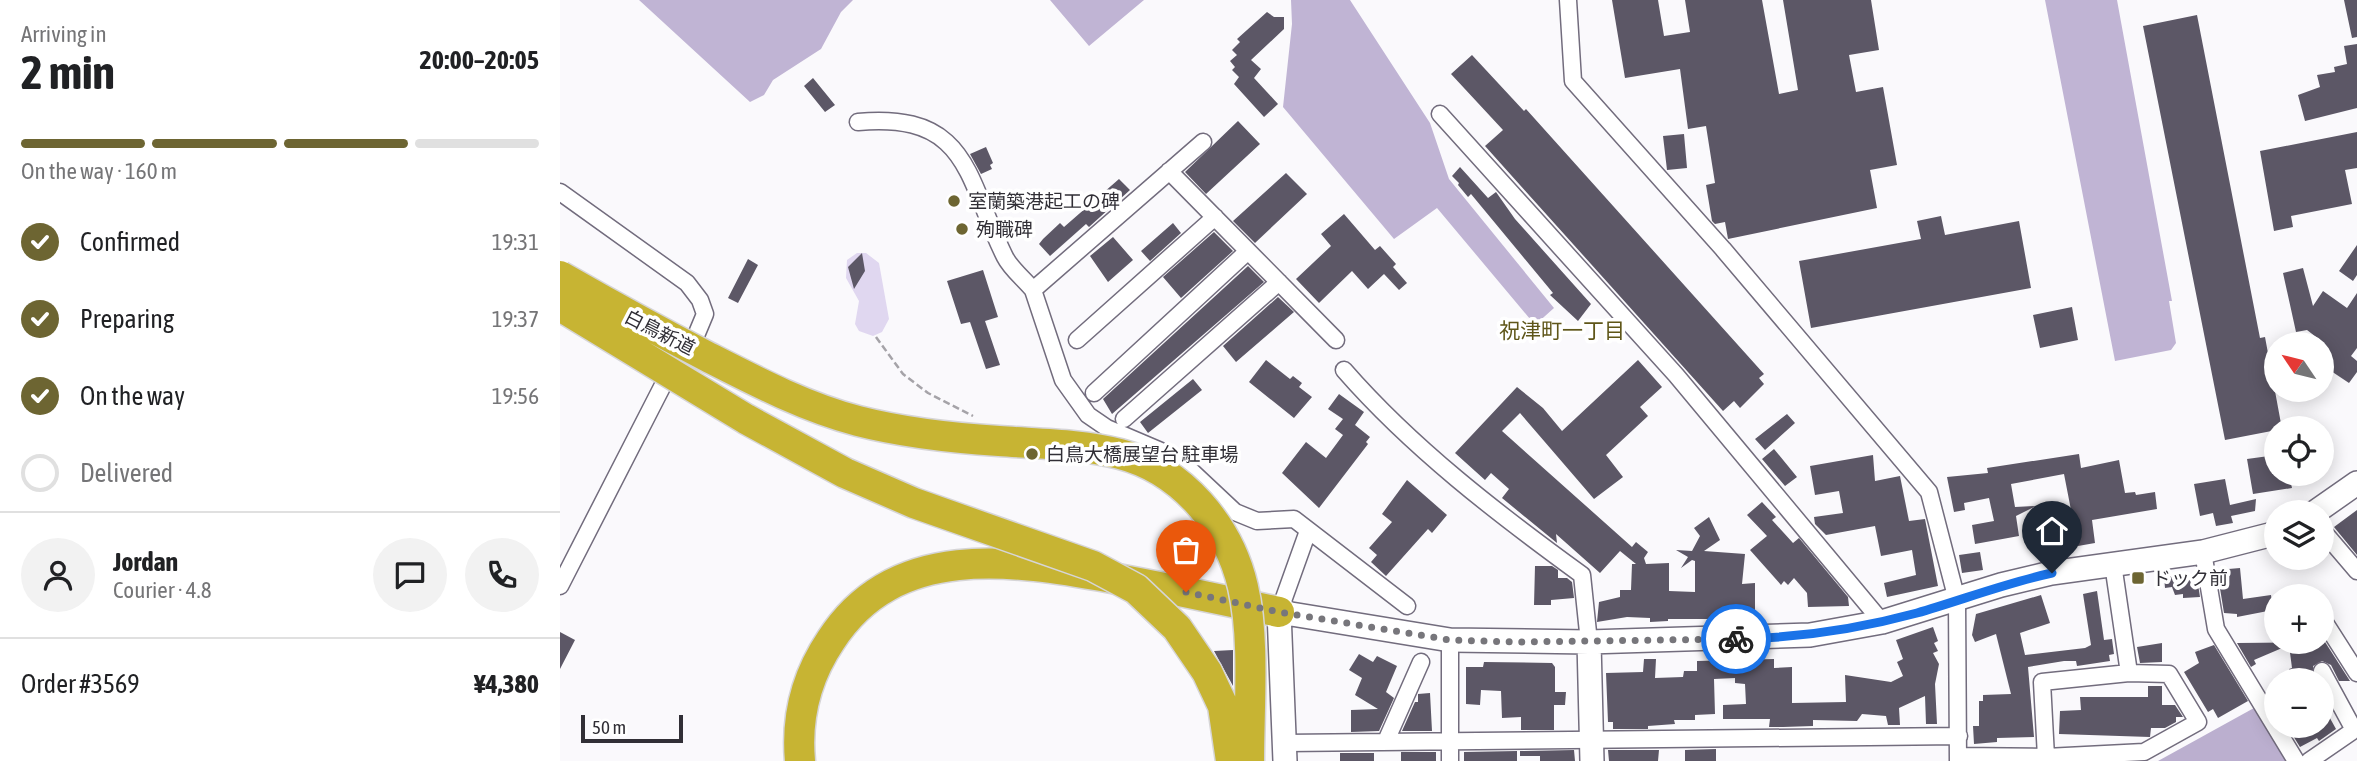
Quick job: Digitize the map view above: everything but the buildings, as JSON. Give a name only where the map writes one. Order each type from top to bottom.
[{"type":"highway","name":"白鳥新道","points":[[560,275],[763,385],[810,406],[858,421],[940,436],[1087,447],[1122,455],[1167,475],[1196,499],[1223,533],[1244,589],[1249,761]]},
{"type":"highway","name":"白鳥新道","points":[[560,306],[746,419],[857,478],[915,503],[1093,566],[1136,589],[1178,628],[1207,671],[1223,706],[1231,761]]},
{"type":"highway","points":[[800,761],[798,738],[804,695],[820,657],[842,623],[878,591],[920,572],[952,565],[996,562],[1038,564],[1279,612]]},
{"type":"highway","points":[[816,761],[813,742],[817,708],[838,656],[864,620],[907,592],[938,581],[972,575],[1016,577],[1279,612]]},
{"type":"main road","points":[[2333,500],[2357,483]]},
{"type":"main road","points":[[1285,752],[1279,612],[1450,640],[1589,642],[1811,635],[1882,622],[2001,585],[2052,573],[2203,552],[2264,536]]},
{"type":"main road","points":[[1589,642],[1591,750]]},
{"type":"street","points":[[1568,0],[1573,81],[1723,249],[1929,492],[1957,600],[1958,758],[2046,759],[2096,758],[2144,752],[2198,722],[2169,674],[2129,673],[2042,682],[2046,759]]},
{"type":"street","points":[[1440,114],[1676,374],[1882,622]]},
{"type":"street","points":[[858,122],[884,120],[910,125],[939,136],[957,150],[1006,259],[1033,290],[1063,380],[1076,402],[1093,419],[1187,467],[1235,512],[1257,521],[1294,519],[1407,606]]},
{"type":"street","points":[[1033,290],[1203,142]]},
{"type":"street","points":[[1169,172],[1336,340]]},
{"type":"street","points":[[560,192],[687,283],[700,300],[705,314],[695,338],[662,387],[560,586]]},
{"type":"street","points":[[1077,340],[1215,217]]},
{"type":"street","points":[[1094,393],[1248,251]]},
{"type":"street","points":[[1124,419],[1279,282]]},
{"type":"street","points":[[1343,370],[1377,408],[1406,433],[1516,527],[1582,575],[1589,642]]},
{"type":"street","points":[[1279,612],[1308,531]]},
{"type":"street","points":[[2334,544],[2357,571]]},
{"type":"street","points":[[2203,552],[2216,629],[2296,761]]},
{"type":"street","points":[[2113,564],[2129,673]]},
{"type":"street","points":[[2334,637],[2357,673]]},
{"type":"street","points":[[1450,640],[1450,761]]},
{"type":"street","points":[[1386,741],[1421,662]]},
{"type":"street","points":[[2309,761],[2356,729],[2334,691]]},
{"type":"street","points":[[1285,752],[1386,741],[1449,740],[1591,750],[1959,736]]},
{"type":"path","points":[[876,337],[902,374],[928,393],[983,421]]},
{"type":"shaded area","points":[[639,0],[853,0],[841,12],[821,49],[773,80],[764,95],[750,102]]},
{"type":"shaded area","points":[[1050,0],[1144,0],[1089,46]]},
{"type":"shaded area","points":[[1291,0],[1350,0],[1430,123],[1449,179],[1554,308],[1535,325],[1437,208],[1394,239],[1283,107],[1292,24]]},
{"type":"shaded area","points":[[2045,0],[2117,0],[2172,301],[2169,301],[2176,343],[2171,350],[2115,361]]},
{"type":"shaded area","points":[[857,253],[866,253],[879,263],[889,319],[882,332],[873,336],[859,331],[855,324],[859,301],[846,278],[847,260]]},
{"type":"shaded area","points":[[2254,708],[2264,724],[2264,738],[2273,738],[2288,761],[2158,761]]},
{"type":"way so far","points":[[1186,592],[1279,612],[1450,640],[1589,642],[1736,639]]},
{"type":"place","name":"室蘭築港起工の碑","points":[[954,201]]},
{"type":"place","name":"殉職碑","points":[[962,229]]},
{"type":"place","name":"白鳥大橋展望台 駐車場","points":[[1032,454]]},
{"type":"place","name":"ドック前","points":[[2138,578]]},
{"type":"district","name":"祝津町一丁目","points":[[1562,330]]},
{"type":"route","points":[[1736,639],[1811,635],[1882,622],[2001,585],[2052,573]]}]
